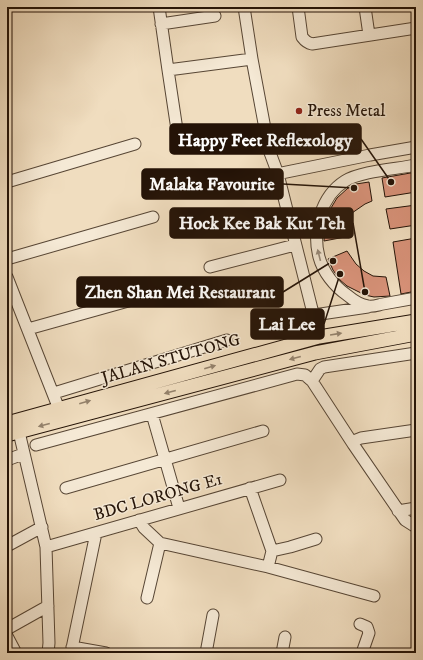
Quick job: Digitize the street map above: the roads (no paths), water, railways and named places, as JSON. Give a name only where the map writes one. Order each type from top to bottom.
[{"type":"main road","name":"JALAN STUTONG","points":[[7,423],[319,336],[416,321]]},
{"type":"main road","points":[[372,328],[386,329],[416,325]]},
{"type":"main road","name":"JALAN STUTONG","points":[[13,434],[315,353],[413,335]]},
{"type":"street","points":[[159,7],[179,143]]},
{"type":"street","points":[[244,7],[269,150],[278,174],[319,336]]},
{"type":"street","points":[[298,7],[302,37],[308,44],[416,28]]},
{"type":"street","points":[[365,7],[369,35]]},
{"type":"street","points":[[161,24],[216,16]]},
{"type":"street","points":[[168,70],[252,59]]},
{"type":"street","points":[[7,182],[135,144]]},
{"type":"street","points":[[188,192],[416,147]]},
{"type":"street","points":[[370,155],[373,173]]},
{"type":"street","points":[[369,307],[360,304],[338,289],[324,269],[319,256],[317,242],[320,213],[326,200],[344,181],[355,176],[416,166]]},
{"type":"street","points":[[7,259],[153,217]]},
{"type":"street","points":[[210,267],[295,245]]},
{"type":"street","points":[[7,277],[54,393],[59,409]]},
{"type":"street","points":[[28,329],[182,286]]},
{"type":"street","points":[[314,316],[416,298]]},
{"type":"street","points":[[54,393],[227,340]]},
{"type":"street","points":[[312,381],[320,369],[324,367],[416,353]]},
{"type":"street","points":[[36,445],[297,374],[305,375],[312,381],[398,511],[405,520],[416,527]]},
{"type":"street","points":[[152,414],[179,508]]},
{"type":"street","points":[[353,444],[361,438],[416,430]]},
{"type":"street","points":[[66,488],[263,431]]},
{"type":"street","points":[[13,434],[23,454],[46,547],[48,653]]},
{"type":"street","points":[[7,460],[23,454]]},
{"type":"street","name":"BDC LORONG E1","points":[[46,547],[280,480]]},
{"type":"street","points":[[250,488],[272,551],[268,567]]},
{"type":"street","points":[[398,511],[416,508]]},
{"type":"street","points":[[139,520],[144,528],[160,543],[268,567],[374,596]]},
{"type":"street","points":[[7,546],[42,527]]},
{"type":"street","points":[[96,532],[71,650],[106,653]]},
{"type":"street","points":[[272,551],[290,548],[316,539]]},
{"type":"street","points":[[147,598],[160,543]]},
{"type":"street","points":[[7,629],[48,606]]},
{"type":"street","points":[[206,653],[213,615]]},
{"type":"street","points":[[360,624],[367,627],[369,633],[362,653]]},
{"type":"street","points":[[7,636],[16,653]]},
{"type":"street","points":[[282,653],[285,637]]},
{"type":"place","name":"Press Metal","points":[[299,111]]},
{"type":"place","name":"Happy Feet Reflexology","points":[[391,182]]},
{"type":"place","name":"Malaka Favourite","points":[[354,188]]},
{"type":"place","name":"Zhen Shan Mei Restaurant","points":[[333,261]]},
{"type":"place","name":"Lai Lee","points":[[340,274]]},
{"type":"place","name":"Hock Kee Bak Kut Teh","points":[[365,292]]}]
